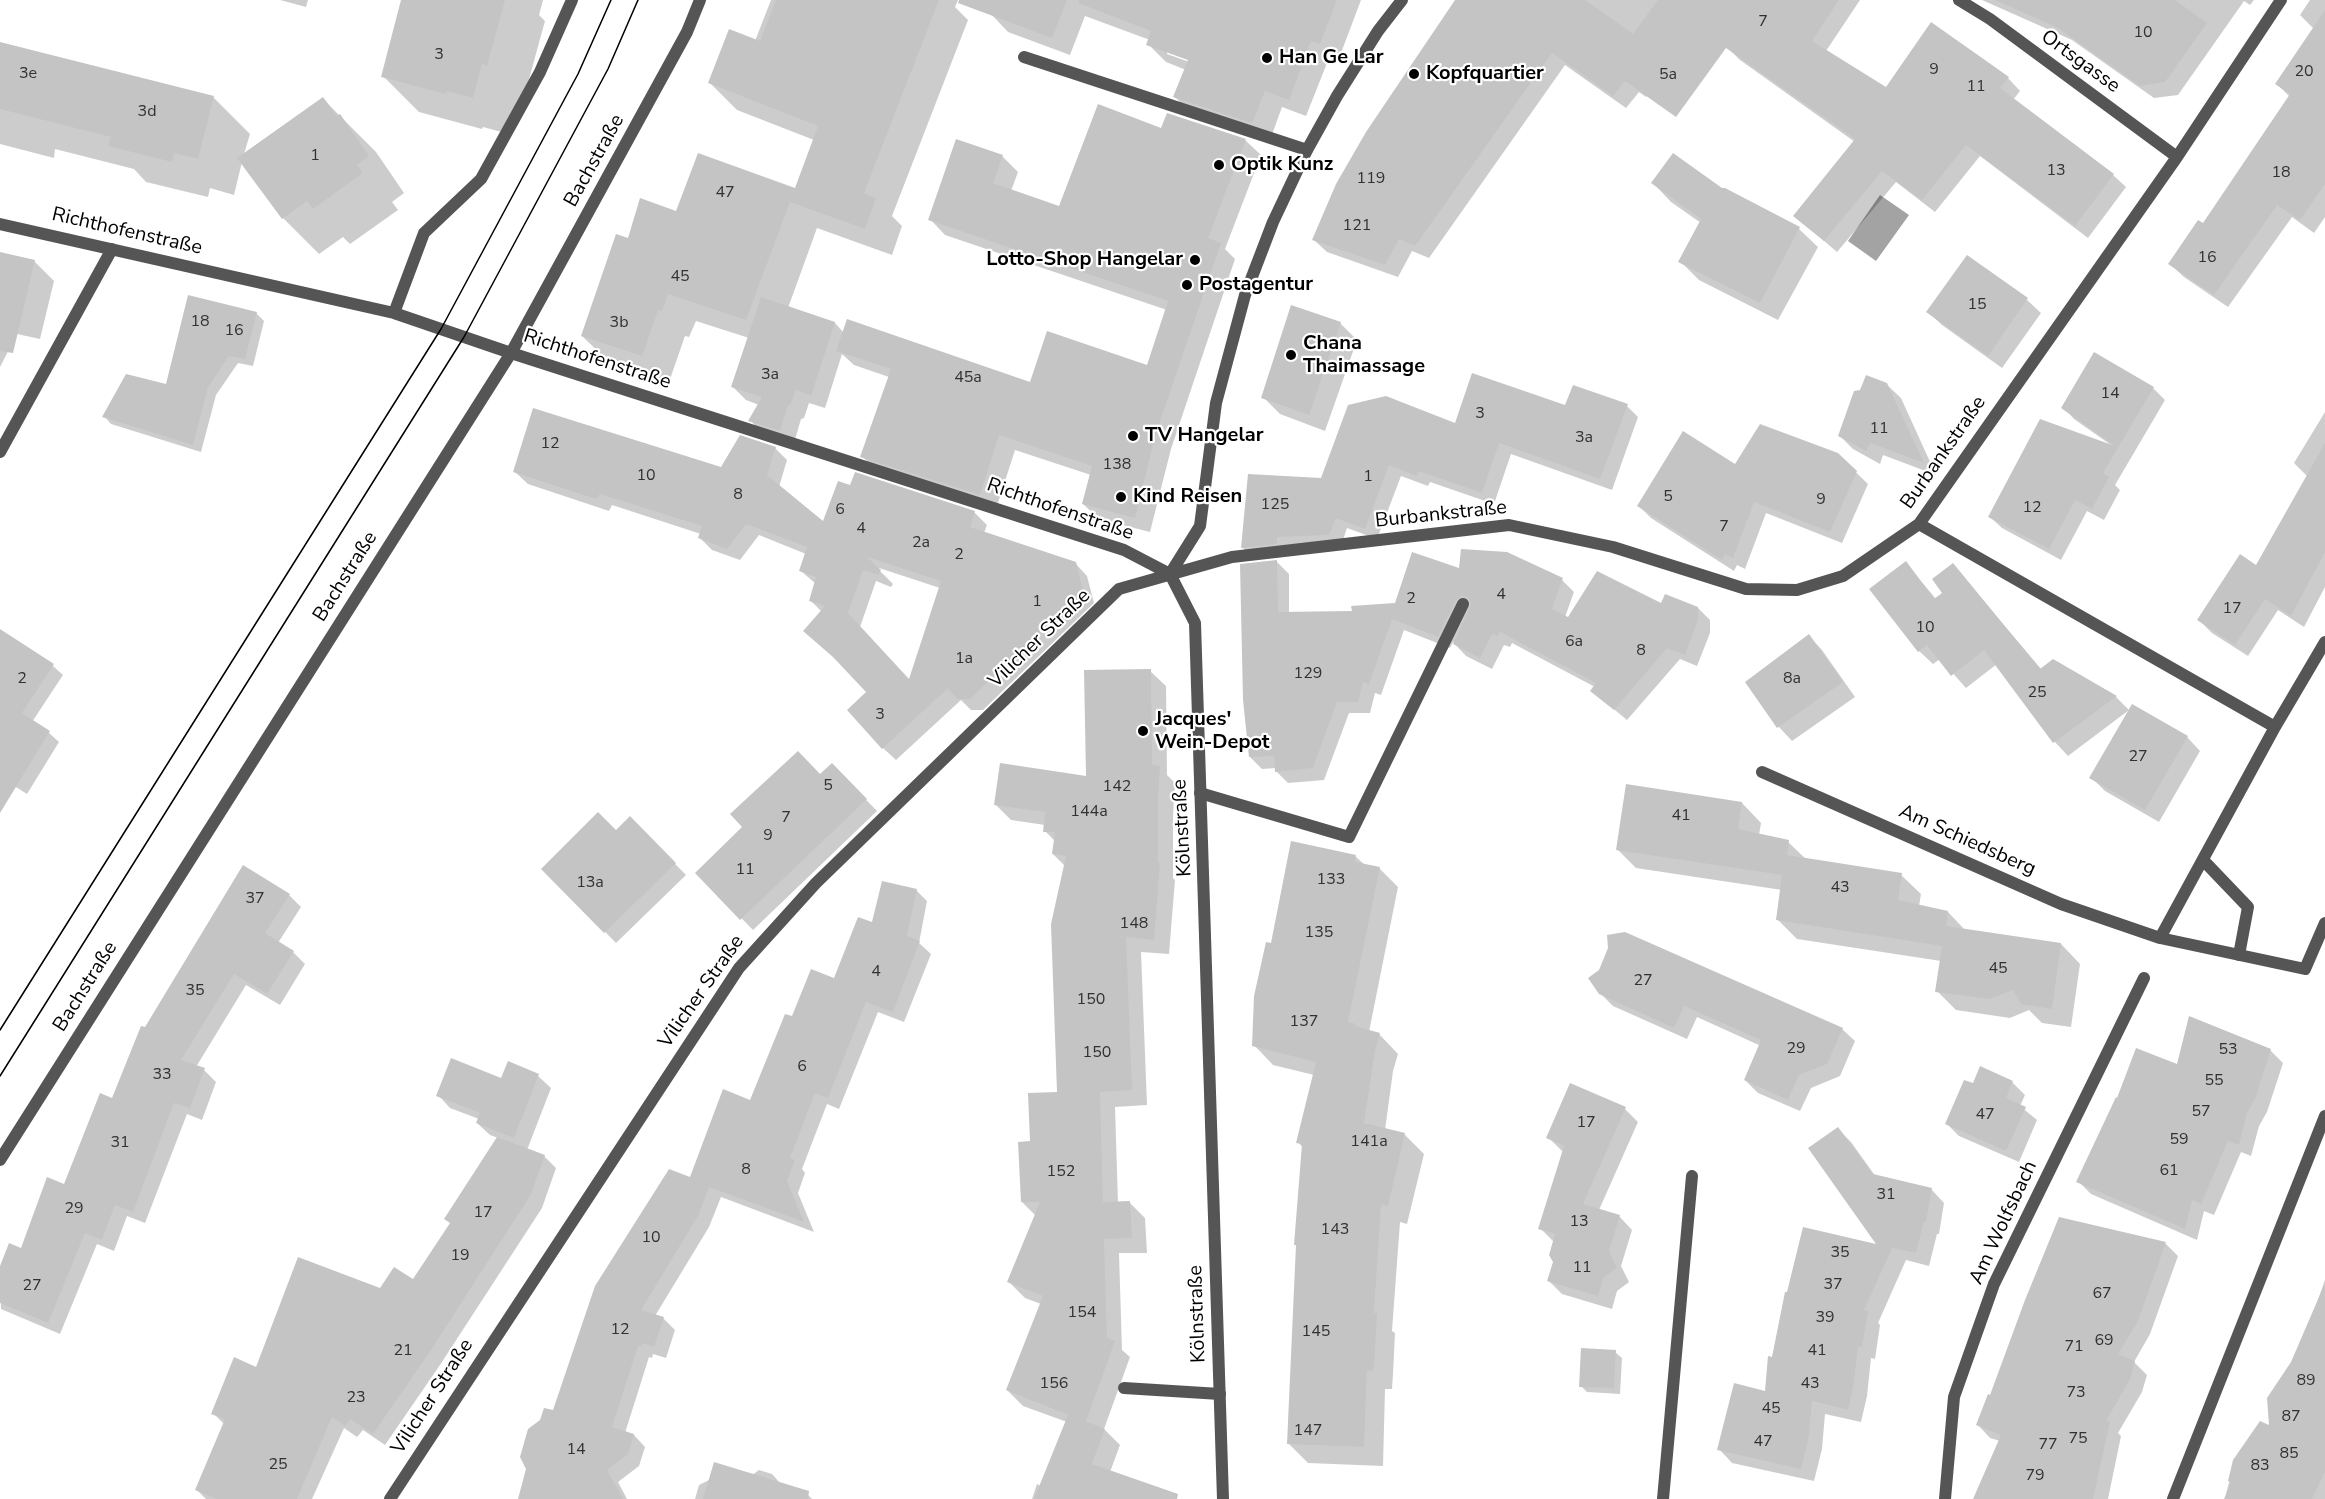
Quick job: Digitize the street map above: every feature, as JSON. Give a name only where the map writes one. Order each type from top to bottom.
[{"type":"street","points":[[394,313],[424,233],[481,179],[540,72],[572,0]]},
{"type":"street","name":"Bachstraße","points":[[0,1160],[511,353],[687,32],[700,0]]},
{"type":"street","points":[[1170,574],[1200,526],[1216,403],[1245,295],[1273,222],[1307,150],[1342,86],[1378,31],[1402,0]]},
{"type":"street","name":"Ortsgasse","points":[[1959,0],[1989,19],[2176,157]]},
{"type":"street","name":"Burbankstraße","points":[[1170,574],[1233,557],[1509,525],[1613,547],[1746,589],[1797,590],[1843,576],[1919,524],[2176,157],[2282,0]]},
{"type":"street","points":[[1024,57],[1307,150]]},
{"type":"street","name":"Richthofenstraße","points":[[0,224],[394,313],[511,353],[1124,550],[1170,574]]},
{"type":"street","points":[[0,452],[112,249]]},
{"type":"street","points":[[1919,524],[2275,727]]},
{"type":"street","name":"Kölnstraße","points":[[1170,574],[1195,623],[1223,1499]]},
{"type":"street","name":"Vilicher Straße","points":[[390,1499],[739,968],[816,883],[1119,590],[1170,574]]},
{"type":"street","points":[[1200,793],[1349,837],[1463,604]]},
{"type":"street","points":[[2160,938],[2275,727],[2325,642]]},
{"type":"street","name":"Am Schiedsberg","points":[[1762,772],[2061,904],[2160,938],[2305,969],[2325,923]]},
{"type":"street","points":[[2203,860],[2248,907],[2239,955]]},
{"type":"street","name":"Am Wolfsbach","points":[[1945,1499],[1954,1397],[1994,1284],[2144,978]]},
{"type":"street","points":[[2173,1499],[2325,1116]]},
{"type":"street","points":[[1663,1499],[1692,1176]]},
{"type":"street","points":[[1124,1388],[1220,1394]]},
{"type":"shaded area","points":[[1880,195],[1909,215],[1876,261],[1848,241]]},
{"type":"building","points":[[401,0],[505,0],[487,66],[482,64],[473,98],[447,91],[446,94],[381,77]]},
{"type":"building","points":[[776,0],[939,0],[864,193],[876,198],[865,229],[790,202],[746,320],[668,294],[662,311],[658,310],[642,356],[581,336],[616,234],[628,238],[640,198],[676,211],[698,153],[795,188],[818,126],[708,83],[729,29],[760,41]]},
{"type":"building","points":[[959,0],[1067,0],[1052,38],[958,3]]},
{"type":"building","points":[[1079,0],[1337,0],[1320,44],[1311,41],[1289,100],[1265,91],[1252,123],[1173,97],[1188,60],[1146,45],[1151,31],[1078,3]]},
{"type":"building","points":[[1455,0],[1585,0],[1633,34],[1658,0],[1839,0],[1812,41],[1886,87],[1931,22],[2009,77],[2000,88],[2114,174],[2075,226],[1966,145],[1922,200],[1882,171],[1824,241],[1793,216],[1855,139],[1726,48],[1676,117],[1625,81],[1613,96],[1552,53],[1415,246],[1399,239],[1385,265],[1312,240],[1336,184],[1366,132]]},
{"type":"building","points":[[1995,0],[2175,0],[2207,23],[2165,82],[2140,86],[2058,28]]},
{"type":"building","points":[[2325,10],[2325,184],[2300,220],[2277,205],[2214,295],[2168,264],[2198,220],[2203,223],[2290,94],[2275,84]]},
{"type":"building","points":[[0,42],[214,96],[198,159],[174,153],[172,162],[108,146],[111,137],[0,109]]},
{"type":"building","points":[[323,97],[337,116],[340,114],[369,156],[357,165],[363,173],[313,209],[307,201],[282,219],[237,158]]},
{"type":"building","points":[[1098,104],[1161,128],[1167,113],[1246,139],[1208,238],[1221,243],[1156,433],[1135,518],[1082,504],[1092,466],[999,435],[980,495],[860,457],[891,369],[836,351],[847,319],[1030,382],[1047,331],[1147,365],[1168,301],[928,220],[956,139],[1003,155],[993,183],[1059,206]]},
{"type":"building","points":[[1673,153],[1722,188],[1800,227],[1760,303],[1678,262],[1701,219],[1651,183]]},
{"type":"building","points":[[0,252],[35,260],[13,353],[0,351]]},
{"type":"building","points":[[1967,255],[2028,298],[1988,356],[1926,312]]},
{"type":"building","points":[[188,295],[257,312],[245,359],[229,356],[208,387],[193,445],[102,417],[126,374],[166,384]]},
{"type":"building","points":[[761,297],[835,322],[811,396],[796,390],[788,405],[780,431],[748,421],[762,397],[731,387]]},
{"type":"building","points":[[1291,305],[1341,322],[1309,415],[1261,398]]},
{"type":"building","points":[[2094,352],[2154,387],[2103,473],[2109,477],[2092,509],[2075,500],[2049,549],[1988,517],[2040,419],[2115,446],[2061,408]]},
{"type":"building","points":[[1472,373],[1565,405],[1573,385],[1628,404],[1600,479],[1499,443],[1482,493],[1418,471],[1417,476],[1389,465],[1365,529],[1336,518],[1329,535],[1277,537],[1277,544],[1241,548],[1248,474],[1321,478],[1348,405],[1386,396],[1455,423]]},
{"type":"building","points":[[1866,375],[1887,383],[1924,463],[1870,443],[1866,451],[1838,436],[1854,391],[1860,390]]},
{"type":"building","points":[[533,408],[721,467],[740,435],[776,447],[767,475],[823,521],[838,481],[850,485],[855,472],[975,511],[970,527],[1076,562],[1083,591],[970,699],[957,699],[948,688],[882,749],[847,710],[866,692],[833,657],[803,631],[825,606],[809,601],[816,577],[799,571],[807,547],[746,524],[727,549],[698,538],[702,526],[600,494],[596,499],[513,472]],"holes":[[[867,557],[941,581],[909,679],[848,613],[863,570],[878,575],[881,570]]]},
{"type":"building","points":[[1760,424],[1838,453],[1857,471],[1830,532],[1754,502],[1733,558],[1725,554],[1722,560],[1637,506],[1683,431],[1735,464]]},
{"type":"building","points":[[2325,443],[2325,552],[2291,616],[2265,599],[2235,645],[2197,620],[2240,554],[2256,565]]},
{"type":"building","points":[[1461,549],[1507,552],[1563,578],[1552,609],[1568,617],[1597,571],[1661,603],[1665,594],[1698,607],[1698,620],[1685,655],[1667,648],[1614,710],[1590,691],[1596,683],[1500,632],[1498,636],[1492,634],[1480,658],[1453,644],[1471,604],[1467,597],[1462,596],[1456,600],[1438,637],[1392,619],[1369,684],[1363,682],[1358,702],[1337,702],[1313,768],[1275,772],[1274,756],[1249,757],[1243,700],[1240,564],[1277,560],[1278,612],[1352,611],[1351,606],[1395,603],[1412,552],[1459,568]]},
{"type":"building","points":[[1906,561],[1934,599],[1942,593],[1932,579],[1953,563],[2040,669],[2053,659],[2117,696],[2053,743],[1984,650],[1951,676],[1927,645],[1918,652],[1869,589]]},
{"type":"building","points":[[0,629],[54,664],[22,713],[50,731],[0,813]]},
{"type":"building","points":[[1809,634],[1843,682],[1777,728],[1745,682]]},
{"type":"building","points":[[1151,669],[1152,765],[1160,766],[1158,863],[1160,863],[1154,940],[1126,937],[1132,1090],[1100,1092],[1103,1202],[1130,1201],[1132,1238],[1104,1239],[1107,1338],[1115,1341],[1086,1421],[1105,1429],[1092,1464],[1178,1494],[1177,1499],[1034,1499],[1068,1415],[1071,1416],[1006,1390],[1043,1296],[1007,1282],[1040,1202],[1021,1202],[1018,1142],[1030,1141],[1028,1093],[1057,1092],[1051,924],[1066,856],[1052,854],[1055,832],[1043,832],[1045,812],[994,805],[1000,763],[1086,776],[1084,670]]},
{"type":"building","points":[[2132,704],[2188,736],[2145,810],[2089,778]]},
{"type":"building","points":[[798,751],[820,774],[832,763],[867,799],[740,920],[695,873],[742,827],[730,814]]},
{"type":"building","points":[[1626,784],[1742,802],[1738,829],[1789,840],[1787,855],[1902,873],[1898,900],[1948,911],[1946,926],[2061,943],[2052,1009],[2021,1004],[2013,990],[1990,999],[1935,992],[1942,946],[1776,920],[1782,875],[1616,850]]},
{"type":"building","points":[[598,812],[616,830],[630,816],[676,863],[604,933],[541,869]]},
{"type":"building","points":[[1291,841],[1356,855],[1355,862],[1380,867],[1348,1022],[1380,1033],[1364,1123],[1405,1133],[1388,1206],[1381,1204],[1374,1313],[1377,1313],[1375,1354],[1373,1371],[1367,1370],[1364,1447],[1287,1444],[1296,1245],[1294,1245],[1302,1144],[1296,1143],[1316,1062],[1252,1046],[1254,996],[1266,942],[1271,943]]},
{"type":"building","points":[[243,865],[290,894],[265,933],[294,951],[267,994],[234,974],[181,1060],[205,1068],[190,1108],[174,1103],[133,1212],[115,1205],[102,1240],[85,1233],[48,1323],[0,1303],[0,1266],[9,1243],[21,1248],[47,1177],[64,1184],[100,1093],[112,1098],[141,1026],[145,1027]]},
{"type":"building","points":[[882,881],[917,889],[907,936],[920,941],[893,1012],[866,1002],[828,1098],[815,1093],[790,1158],[795,1160],[787,1181],[804,1222],[709,1187],[698,1216],[641,1310],[664,1317],[654,1347],[642,1343],[641,1347],[638,1346],[612,1427],[634,1434],[628,1454],[607,1470],[623,1499],[518,1499],[526,1469],[520,1457],[528,1429],[540,1420],[544,1408],[553,1410],[595,1286],[669,1169],[690,1177],[723,1089],[750,1100],[785,1014],[792,1016],[811,969],[834,978],[858,917],[872,922]]},
{"type":"building","points":[[1625,932],[1843,1028],[1827,1064],[1799,1075],[1788,1100],[1744,1080],[1761,1040],[1684,1006],[1674,1028],[1599,994],[1588,978],[1599,970],[1608,948],[1607,935]]},
{"type":"building","points":[[2189,1016],[2271,1049],[2255,1099],[2247,1113],[2239,1145],[2228,1141],[2201,1204],[2192,1200],[2185,1229],[2076,1182],[2117,1098],[2136,1048],[2177,1064]]},
{"type":"building","points":[[451,1058],[501,1078],[508,1061],[539,1074],[514,1138],[476,1123],[480,1113],[436,1096]]},
{"type":"building","points":[[1980,1066],[2013,1081],[2006,1098],[2026,1107],[2006,1151],[1945,1124],[1964,1080],[1973,1083]]},
{"type":"building","points":[[1570,1083],[1626,1107],[1583,1204],[1620,1215],[1609,1251],[1617,1268],[1604,1277],[1598,1296],[1547,1281],[1553,1262],[1549,1255],[1555,1234],[1538,1229],[1564,1146],[1546,1138]]},
{"type":"building","points":[[1838,1127],[1873,1174],[1932,1188],[1926,1222],[1924,1221],[1916,1253],[1892,1248],[1864,1310],[1868,1311],[1862,1347],[1858,1346],[1848,1410],[1812,1401],[1809,1435],[1801,1469],[1717,1450],[1734,1383],[1765,1391],[1768,1356],[1772,1357],[1785,1292],[1787,1292],[1803,1227],[1876,1244],[1808,1148]]},
{"type":"building","points":[[497,1137],[545,1155],[530,1196],[429,1353],[373,1434],[350,1419],[345,1426],[332,1417],[297,1499],[217,1499],[195,1490],[225,1419],[211,1414],[234,1357],[256,1367],[298,1257],[380,1288],[394,1267],[413,1279],[450,1223],[444,1219]]},
{"type":"building","points":[[2059,1217],[2166,1242],[2138,1321],[2118,1354],[2135,1361],[2130,1379],[2106,1421],[2110,1422],[2093,1499],[1973,1499],[2001,1435],[1976,1425],[1988,1394],[1990,1395]]},
{"type":"building","points":[[2325,1283],[2325,1472],[2312,1499],[2224,1499],[2231,1482],[2228,1481],[2233,1460],[2260,1421],[2269,1425],[2267,1398],[2291,1362]]},
{"type":"building","points":[[1581,1348],[1616,1350],[1614,1388],[1579,1387]]},
{"type":"building","points":[[714,1462],[809,1491],[808,1499],[703,1499]]},
{"type":"tram line","points":[[0,1030],[441,329],[578,74],[611,0]]},
{"type":"tram line","points":[[0,1076],[464,337],[608,69],[638,0]]},
{"type":"place","name":"Han Ge Lar","points":[[1267,58]]},
{"type":"place","name":"Kopfquartier","points":[[1414,74]]},
{"type":"place","name":"Optik Kunz","points":[[1219,165]]},
{"type":"place","name":"Lotto-Shop Hangelar","points":[[1195,260]]},
{"type":"place","name":"Postagentur","points":[[1187,285]]},
{"type":"place","name":"Chana Thaimassage","points":[[1291,355]]},
{"type":"place","name":"TV Hangelar","points":[[1133,436]]},
{"type":"place","name":"Kind Reisen","points":[[1121,497]]},
{"type":"place","name":"Jacques' Wein-Depot","points":[[1143,731]]}]
